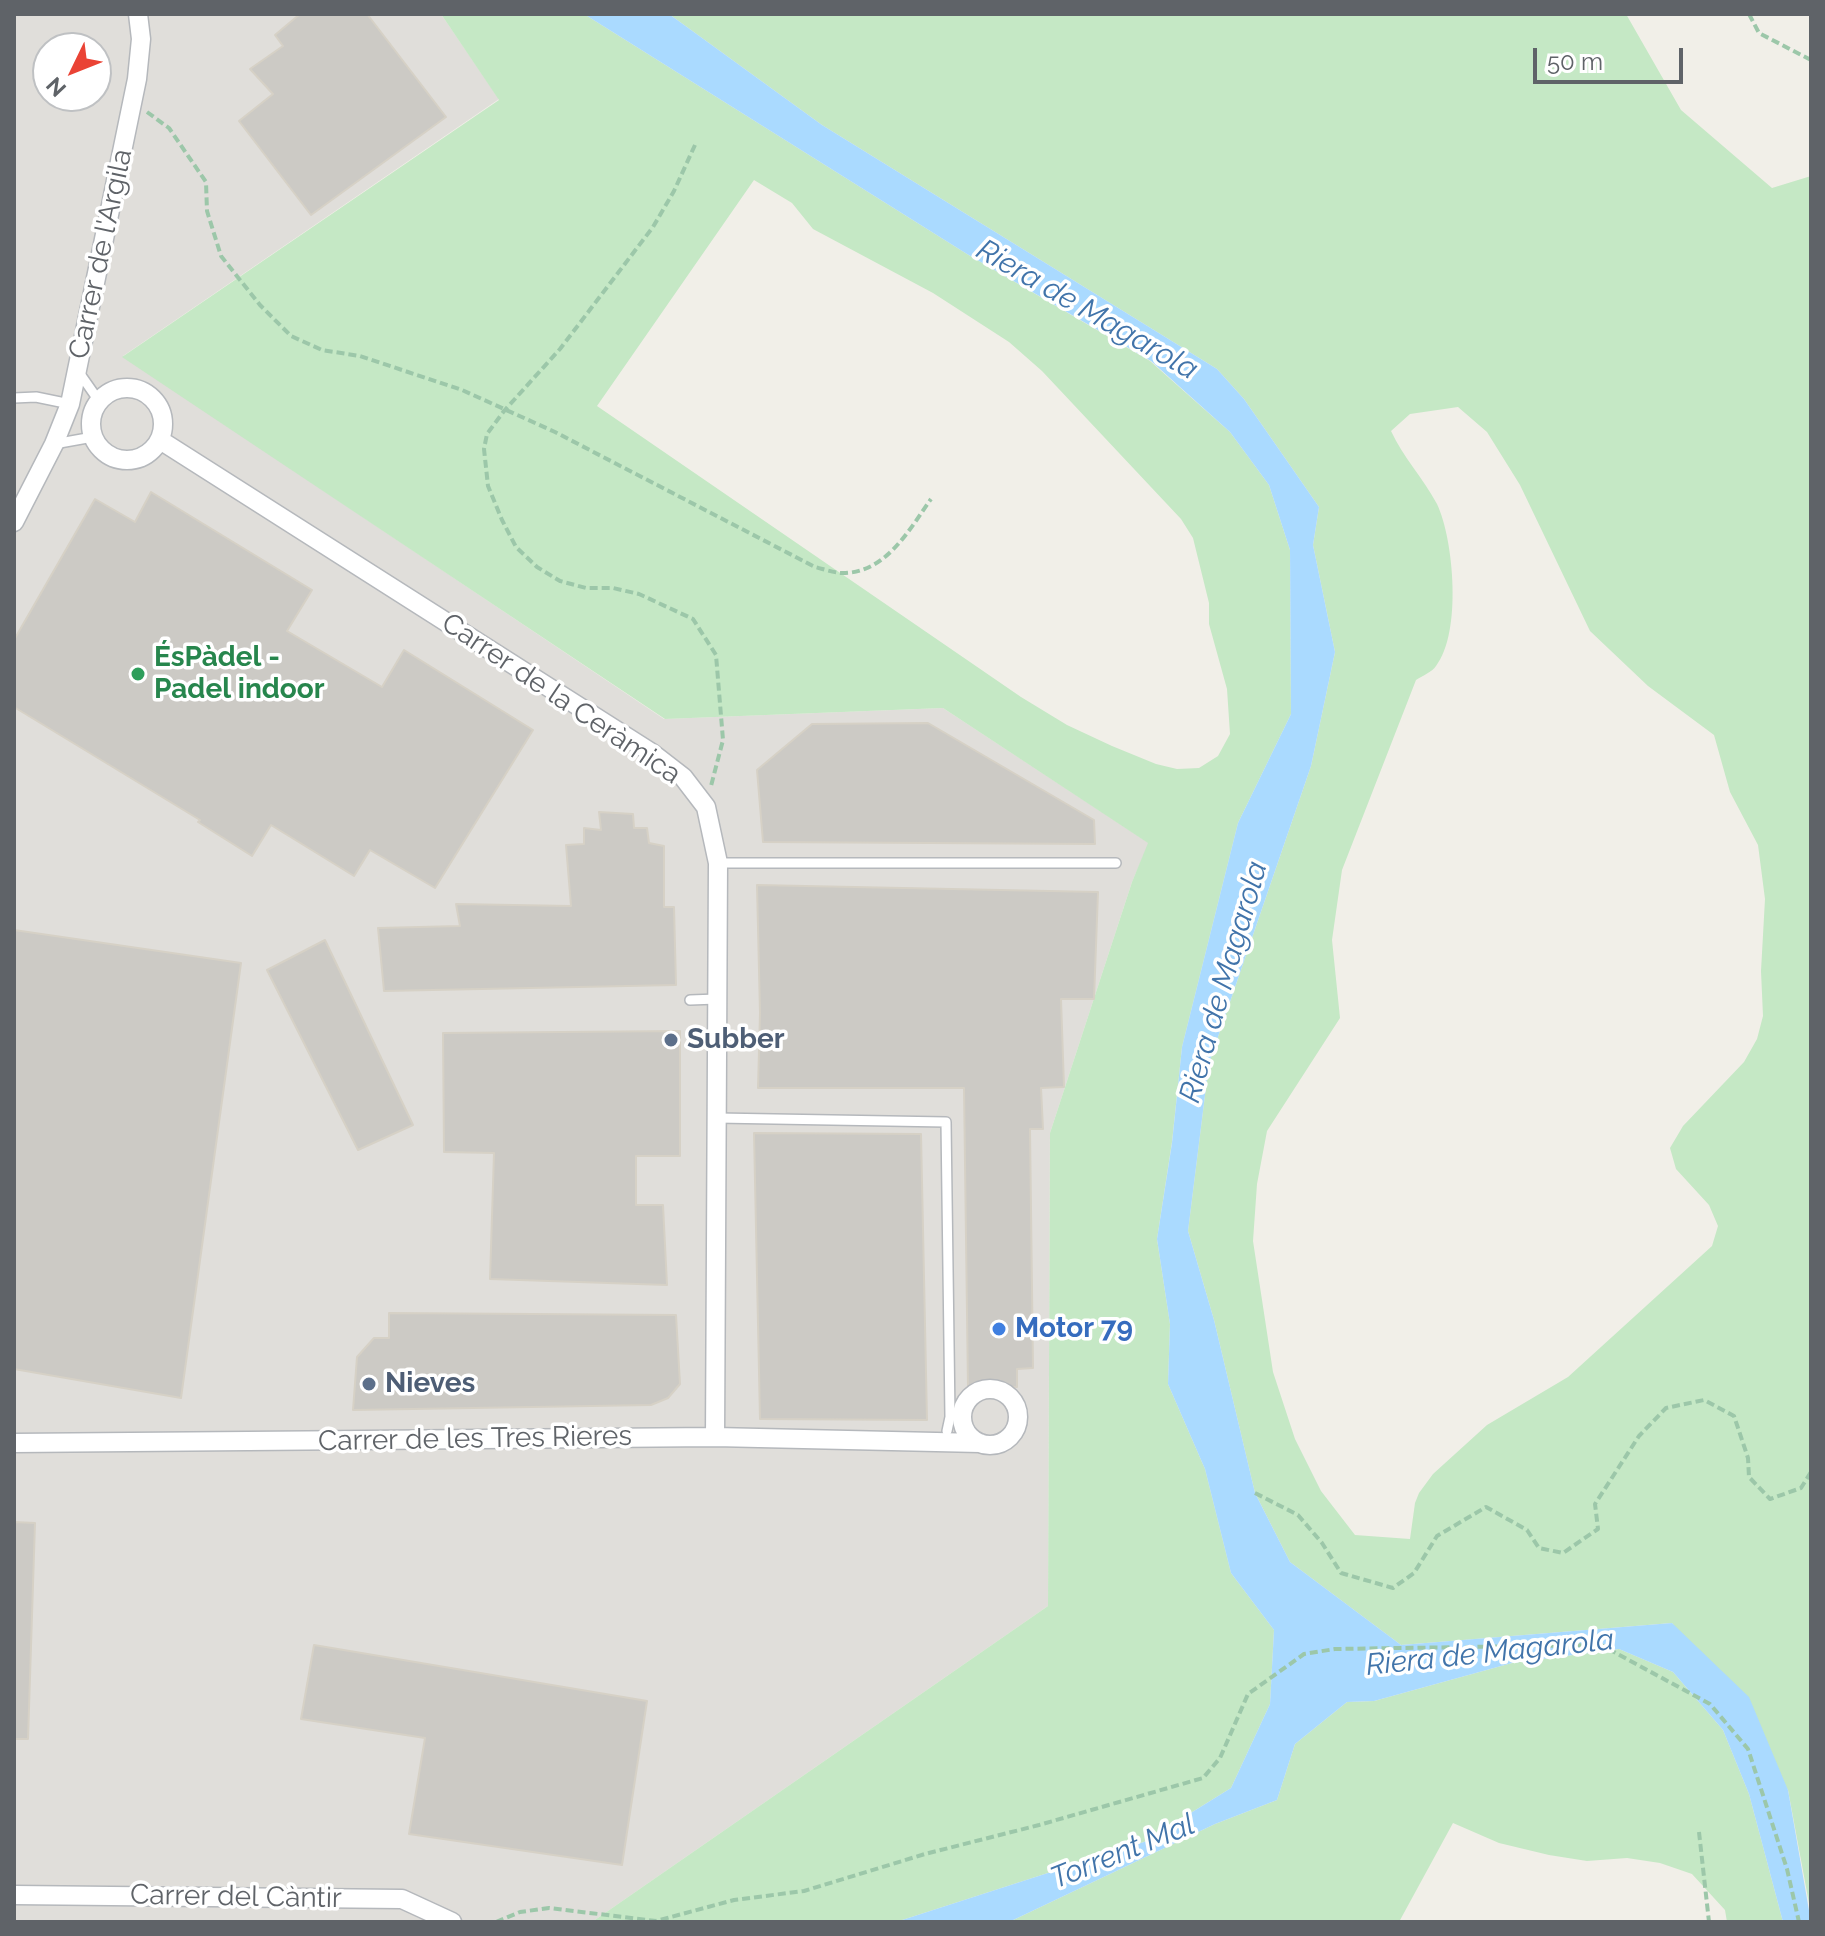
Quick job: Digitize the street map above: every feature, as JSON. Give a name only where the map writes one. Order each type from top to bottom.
[{"type":"street","name":"Carrer de l'Argila","points":[[54,444],[70,404],[137,79],[141,39],[138,14]]},
{"type":"street","points":[[118,389],[141,391],[159,406],[163,417],[160,440],[143,457],[132,460],[109,455],[93,437],[91,419],[99,401],[118,389]]},
{"type":"street","name":"Carrer de la Ceràmica","points":[[160,440],[652,753],[683,777],[706,807],[718,863],[715,1437]]},
{"type":"street","points":[[14,522],[54,444]]},
{"type":"street","name":"Carrer de les Tres Rieres","points":[[14,1443],[942,1436],[998,1443],[1013,1433],[1018,1415],[1011,1398],[995,1389],[976,1393],[964,1406],[962,1416],[942,1436]]},
{"type":"street","points":[[962,1416],[967,1432],[980,1443]]},
{"type":"street","name":"Carrer del Càntir","points":[[14,1895],[402,1899],[452,1922]]},
{"type":"lane","points":[[77,370],[99,401]]},
{"type":"lane","points":[[14,398],[36,397],[70,404]]},
{"type":"lane","points":[[54,444],[93,437]]},
{"type":"lane","points":[[718,863],[1116,863]]},
{"type":"lane","points":[[690,1000],[717,999]]},
{"type":"lane","points":[[717,1118],[946,1122],[950,1417],[942,1436]]},
{"type":"path","points":[[1749,14],[1759,33],[1811,60]]},
{"type":"path","points":[[137,79],[147,112],[169,128],[206,182],[207,211],[221,256],[260,305],[291,336],[322,350],[360,356],[462,390],[555,432],[815,567],[841,573],[865,569],[895,550],[931,499]]},
{"type":"path","points":[[695,145],[653,227],[560,349],[504,411],[487,434],[484,449],[488,486],[516,547],[537,567],[560,581],[586,588],[613,588],[639,594],[693,619],[716,655],[723,740],[706,807]]},
{"type":"path","points":[[1255,1493],[1298,1515],[1322,1543],[1341,1573],[1393,1588],[1414,1573],[1437,1536],[1486,1507],[1527,1530],[1539,1548],[1563,1553],[1598,1529],[1595,1504],[1639,1436],[1666,1408],[1704,1400],[1734,1416],[1748,1458],[1749,1477],[1770,1499],[1801,1488],[1811,1472]]},
{"type":"path","points":[[496,1922],[520,1912],[549,1908],[656,1921],[734,1900],[804,1891],[925,1854],[1203,1778],[1220,1758],[1248,1694],[1304,1654],[1335,1649],[1601,1645],[1710,1704],[1748,1749],[1787,1869],[1799,1922]]},
{"type":"path","points":[[1699,1832],[1709,1922]]},
{"type":"shaded area","points":[[14,14],[441,14],[499,99],[123,356],[664,719],[943,708],[1149,843],[1132,882],[1050,1133],[1048,1606],[592,1922],[14,1922]]},
{"type":"green space","points":[[441,14],[584,14],[967,254],[1150,361],[1230,432],[1269,485],[1290,550],[1291,714],[1238,823],[1182,1047],[1157,1239],[1170,1324],[1168,1384],[1205,1469],[1231,1573],[1274,1630],[1270,1704],[1231,1788],[1144,1842],[896,1922],[592,1922],[1048,1606],[1050,1133],[1132,882],[1148,843],[943,708],[665,719],[122,357],[499,100]],"holes":[[[754,180],[792,203],[813,229],[933,293],[1009,342],[1042,371],[1181,519],[1193,538],[1209,603],[1209,624],[1227,689],[1230,734],[1218,756],[1199,768],[1177,769],[1156,764],[1067,725],[1021,697],[597,406]]]},
{"type":"green space","points":[[669,14],[1626,14],[1681,110],[1772,188],[1811,176],[1811,1914],[1788,1790],[1672,1623],[1401,1645],[1290,1562],[1255,1493],[1214,1320],[1188,1231],[1209,1063],[1311,766],[1335,652],[1313,545],[1319,507],[1244,399],[1217,369],[822,125]],"holes":[[[1458,407],[1487,432],[1520,485],[1590,631],[1648,686],[1714,735],[1730,792],[1758,845],[1765,899],[1761,971],[1763,1016],[1757,1039],[1744,1062],[1683,1126],[1670,1148],[1676,1169],[1709,1205],[1718,1226],[1712,1246],[1568,1377],[1487,1425],[1433,1474],[1415,1503],[1410,1539],[1355,1535],[1321,1491],[1295,1439],[1273,1372],[1253,1241],[1257,1184],[1267,1131],[1340,1018],[1332,940],[1342,870],[1416,680],[1436,666],[1450,632],[1453,586],[1443,520],[1437,504],[1391,431],[1410,414]]]},
{"type":"green space","points":[[1619,1649],[1673,1672],[1723,1730],[1749,1794],[1783,1922],[1727,1922],[1725,1910],[1692,1874],[1660,1863],[1627,1858],[1587,1861],[1549,1855],[1499,1843],[1453,1823],[1399,1922],[1009,1922],[1215,1824],[1277,1800],[1295,1744],[1347,1702],[1374,1701],[1512,1663]]},
{"type":"water","points":[[584,14],[669,14],[822,125],[1217,369],[1244,399],[1319,507],[1313,545],[1335,652],[1311,766],[1209,1063],[1188,1231],[1214,1320],[1255,1493],[1290,1562],[1401,1645],[1672,1623],[1749,1697],[1788,1790],[1811,1922],[1783,1922],[1749,1794],[1723,1730],[1673,1672],[1619,1649],[1512,1663],[1374,1701],[1347,1702],[1295,1744],[1277,1800],[1215,1824],[1009,1922],[896,1922],[1144,1842],[1231,1788],[1270,1704],[1274,1630],[1231,1573],[1205,1469],[1168,1384],[1170,1324],[1157,1239],[1172,1143],[1182,1047],[1238,823],[1291,714],[1290,550],[1269,485],[1230,432],[1151,361],[967,254]]},
{"type":"building","points":[[300,14],[367,14],[446,117],[311,215],[239,121],[273,94],[250,69],[283,46],[275,35]]},
{"type":"building","points":[[151,492],[312,590],[287,631],[382,687],[404,650],[533,730],[435,888],[370,850],[354,876],[271,825],[252,856],[198,822],[200,820],[14,707],[14,640],[95,499],[135,522]]},
{"type":"building","points":[[928,723],[1094,820],[1095,844],[763,842],[757,770],[812,724]]},
{"type":"building","points":[[599,812],[633,814],[634,828],[647,828],[649,843],[664,846],[664,907],[674,907],[676,985],[384,991],[378,928],[460,926],[456,904],[571,906],[566,845],[584,844],[584,828],[601,830]]},
{"type":"building","points":[[757,885],[1098,892],[1094,999],[1061,999],[1064,1087],[1041,1088],[1043,1129],[1030,1129],[1033,1368],[1017,1369],[1017,1387],[968,1388],[964,1088],[758,1088]]},
{"type":"building","points":[[14,930],[241,963],[181,1398],[14,1369]]},
{"type":"building","points":[[325,940],[413,1125],[358,1150],[267,970]]},
{"type":"building","points":[[680,1031],[680,1156],[636,1156],[636,1205],[663,1205],[667,1285],[490,1279],[494,1153],[444,1152],[443,1033]]},
{"type":"building","points":[[754,1133],[921,1134],[927,1420],[760,1419]]},
{"type":"building","points":[[389,1313],[676,1315],[680,1384],[668,1398],[651,1405],[353,1410],[357,1357],[374,1338],[389,1338]]},
{"type":"building","points":[[14,1522],[35,1523],[28,1739],[14,1739]]},
{"type":"building","points":[[314,1645],[647,1701],[622,1865],[409,1834],[425,1738],[301,1719]]},
{"type":"place","name":"ÉsPàdel - Padel indoor","points":[[138,674]]},
{"type":"place","name":"Subber","points":[[671,1040]]},
{"type":"place","name":"Motor 79","points":[[999,1329]]},
{"type":"place","name":"Nieves","points":[[369,1384]]},
{"type":"water label","name":"Riera de Magarola","points":[[1087,310]]},
{"type":"water label","name":"Riera de Magarola","points":[[1224,982]]},
{"type":"water label","name":"Riera de Magarola","points":[[1490,1653]]},
{"type":"water label","name":"Torrent Mal","points":[[1123,1852]]}]
